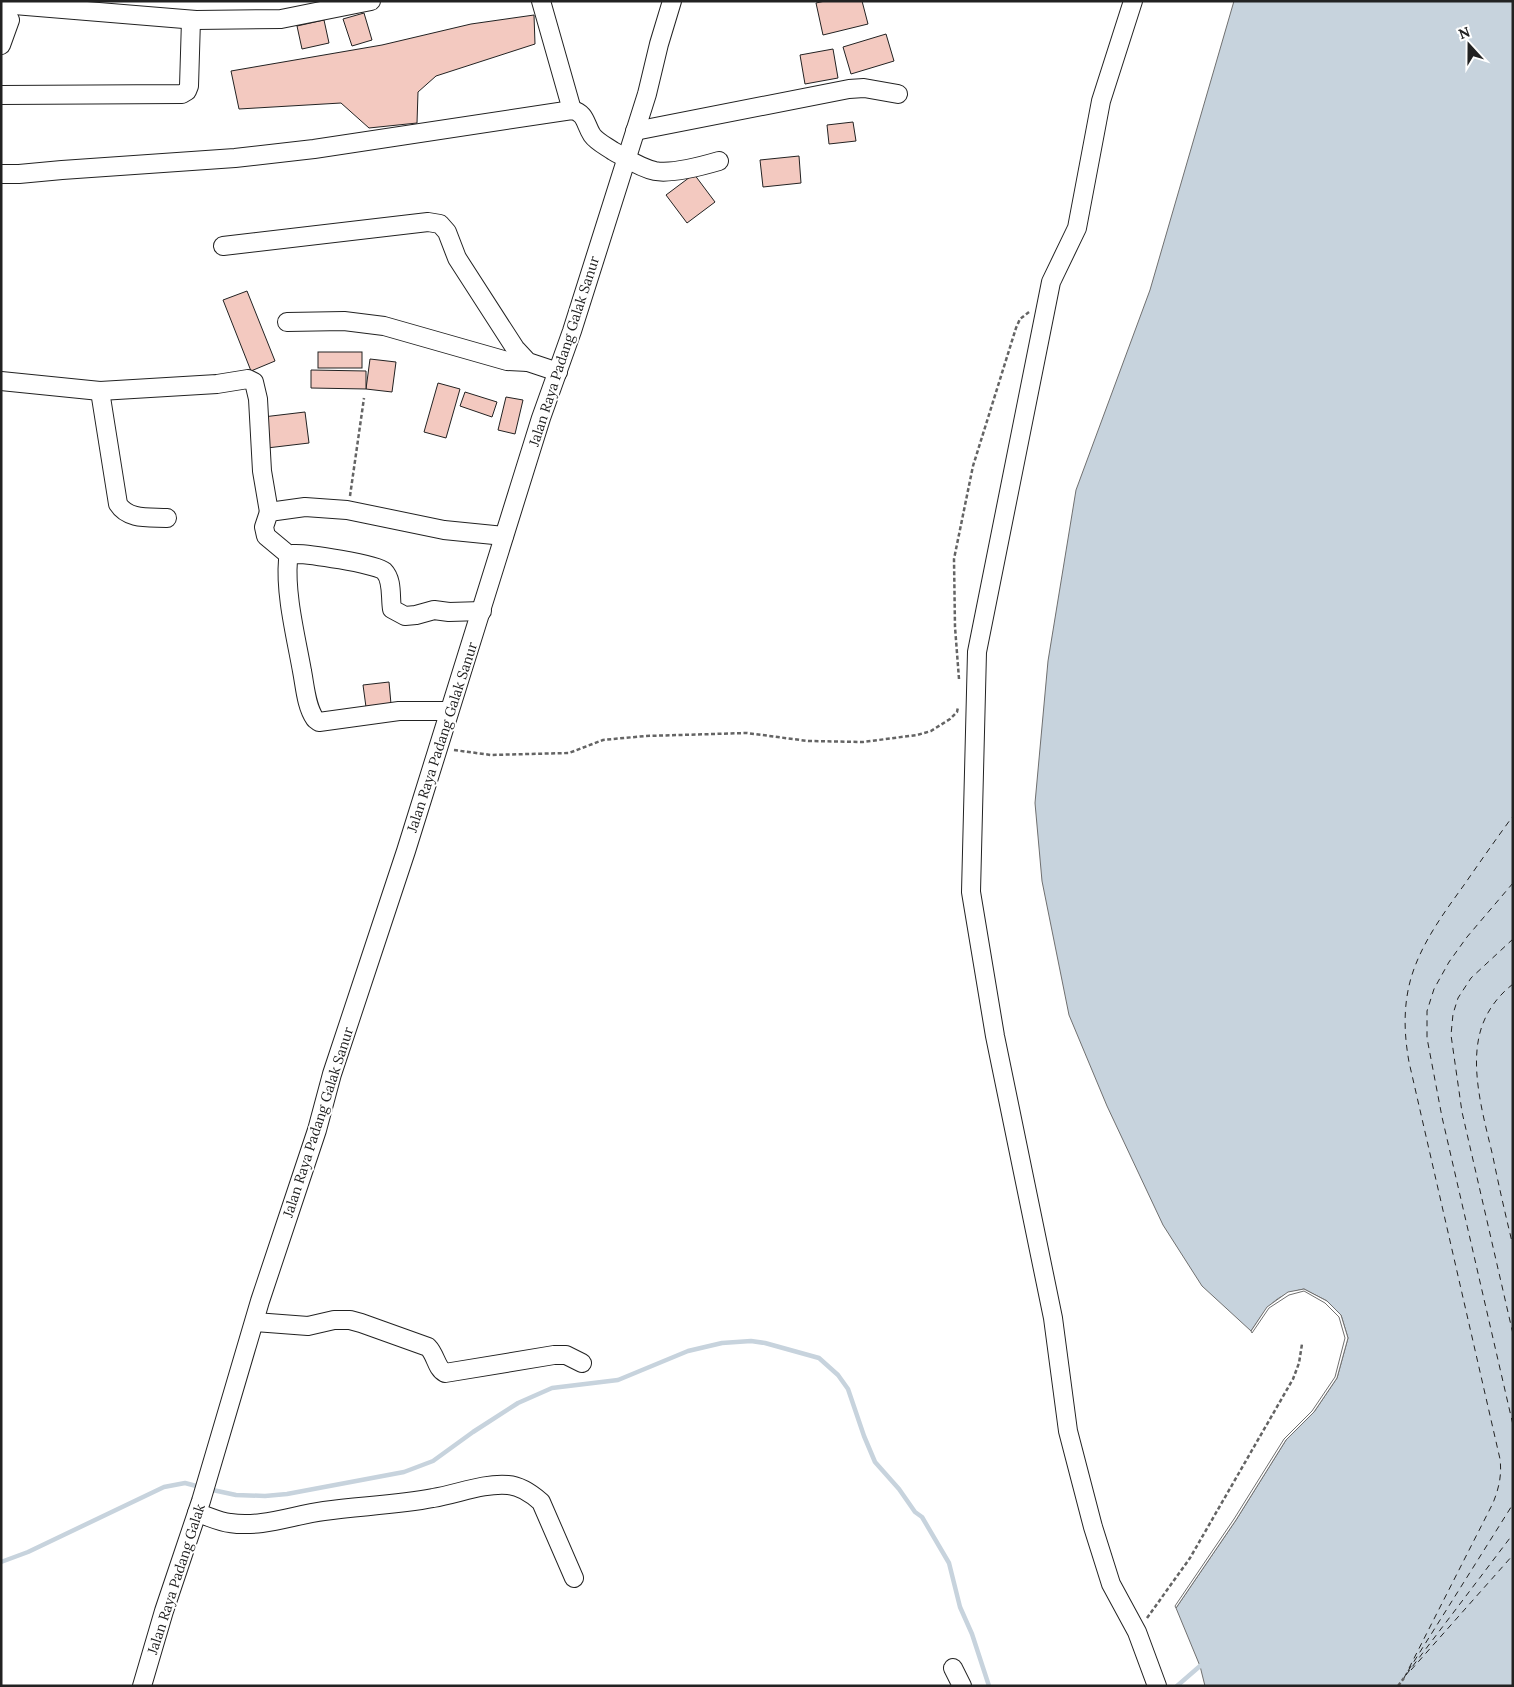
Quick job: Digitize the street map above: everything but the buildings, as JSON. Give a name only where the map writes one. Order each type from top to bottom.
[{"type":"street","points":[[2,10],[191,20],[281,19],[371,1]]},
{"type":"street","points":[[541,1],[572,110]]},
{"type":"street","points":[[672,4],[689,1]]},
{"type":"street","points":[[1133,1],[1101,101],[1077,228],[1050,290],[977,652],[970,892],[995,1036],[1053,1318],[1068,1431],[1111,1584],[1137,1632],[1157,1686]]},
{"type":"street","name":"Jalan Raya Padang Galak Sanur","points":[[209,1472],[260,1301],[317,1130],[332,1074],[406,851],[504,536],[627,159],[672,4]]},
{"type":"street","points":[[1,45],[10,20],[2,10]]},
{"type":"street","points":[[1,95],[182,94],[187,91],[189,86],[191,20]]},
{"type":"street","points":[[635,131],[848,89],[864,88],[898,94]]},
{"type":"street","points":[[1,174],[235,158],[314,149],[572,110],[583,115],[596,140],[627,159],[655,171],[696,168],[719,161]]},
{"type":"street","points":[[224,246],[428,222],[440,224],[448,232],[457,258],[485,303],[528,362]]},
{"type":"street","points":[[287,322],[344,321],[384,326],[508,361],[528,362],[558,372]]},
{"type":"street","points":[[1,381],[100,391],[217,384],[248,379],[254,382],[258,399],[262,471],[269,512],[264,527],[266,536],[290,556]]},
{"type":"street","points":[[100,391],[118,504],[123,512],[130,515],[167,518]]},
{"type":"street","points":[[269,512],[305,507],[347,510],[444,530],[504,536]]},
{"type":"street","points":[[290,556],[298,554],[316,555],[374,566],[383,570],[389,580],[392,609],[405,616],[434,610],[449,612],[482,611]]},
{"type":"street","points":[[290,556],[287,570],[293,622],[308,700],[314,719],[319,722],[399,711],[449,711]]},
{"type":"street","points":[[255,1322],[308,1326],[334,1320],[350,1320],[428,1347],[435,1355],[440,1370],[444,1373],[566,1355],[582,1363]]},
{"type":"street","name":"Jalan Raya Padang Galak","points":[[142,1686],[209,1472]]},
{"type":"street","points":[[199,1507],[230,1523],[260,1524],[323,1511],[396,1505],[440,1497],[468,1489],[494,1485],[510,1485],[533,1495],[541,1502],[574,1578]]},
{"type":"street","points":[[953,1668],[962,1686]]},
{"type":"path","points":[[959,685],[955,627],[954,559],[973,466],[1020,319],[1026,313],[1037,309],[1050,290]]},
{"type":"path","points":[[347,510],[364,398]]},
{"type":"path","points":[[438,749],[491,755],[569,753],[604,740],[645,736],[747,733],[808,741],[863,742],[917,735],[930,731],[950,719],[957,712],[959,705]]},
{"type":"path","points":[[1137,1632],[1190,1558],[1205,1533],[1293,1379],[1299,1363],[1302,1344]]},
{"type":"path","points":[[1398,1686],[1404,1678]]},
{"type":"shaded area","points":[[1234,1],[1513,1],[1513,1686],[1205,1686],[1200,1666],[1176,1608],[1236,1520],[1286,1440],[1314,1412],[1337,1378],[1348,1338],[1341,1315],[1327,1301],[1304,1289],[1279,1298],[1267,1308],[1251,1331],[1202,1286],[1163,1225],[1107,1106],[1069,1015],[1042,881],[1035,803],[1048,661],[1076,490],[1150,290]]},
{"type":"pier","points":[[1304,1289],[1327,1301],[1341,1315],[1348,1338],[1337,1378],[1314,1412],[1286,1440],[1236,1520],[1176,1608],[1175,1606],[1234,1519],[1284,1439],[1312,1411],[1335,1377],[1345,1338],[1339,1317],[1325,1303],[1304,1291],[1289,1295],[1269,1308],[1252,1333],[1251,1331],[1267,1307],[1288,1292]]},
{"type":"waterway","points":[[208,1489],[236,1495],[265,1496],[287,1494],[404,1472],[433,1461],[518,1403],[552,1388],[618,1380],[688,1351],[722,1343],[751,1341],[765,1343],[819,1358],[838,1375],[848,1389],[875,1462],[899,1489],[915,1512],[922,1517],[949,1563],[960,1607],[972,1634],[989,1686]]},
{"type":"waterway","points":[[1,1562],[28,1552],[164,1487],[185,1483],[200,1487]]},
{"type":"waterway","points":[[1177,1686],[1200,1666]]},
{"type":"ferry route","points":[[1404,1678],[1493,1503],[1501,1471],[1500,1459],[1409,1062],[1405,1030],[1408,988],[1415,965],[1433,930],[1513,816]]},
{"type":"ferry route","points":[[1513,883],[1467,937],[1449,962],[1434,989],[1427,1011],[1427,1038],[1442,1117],[1513,1425]]},
{"type":"ferry route","points":[[1513,939],[1471,978],[1458,998],[1453,1014],[1451,1035],[1462,1112],[1513,1334]]},
{"type":"ferry route","points":[[1513,984],[1503,993],[1487,1014],[1478,1042],[1477,1058],[1477,1075],[1482,1109],[1513,1246]]},
{"type":"ferry route","points":[[1408,1671],[1513,1504]]},
{"type":"ferry route","points":[[1406,1675],[1513,1534]]},
{"type":"ferry route","points":[[1411,1670],[1513,1555]]}]
